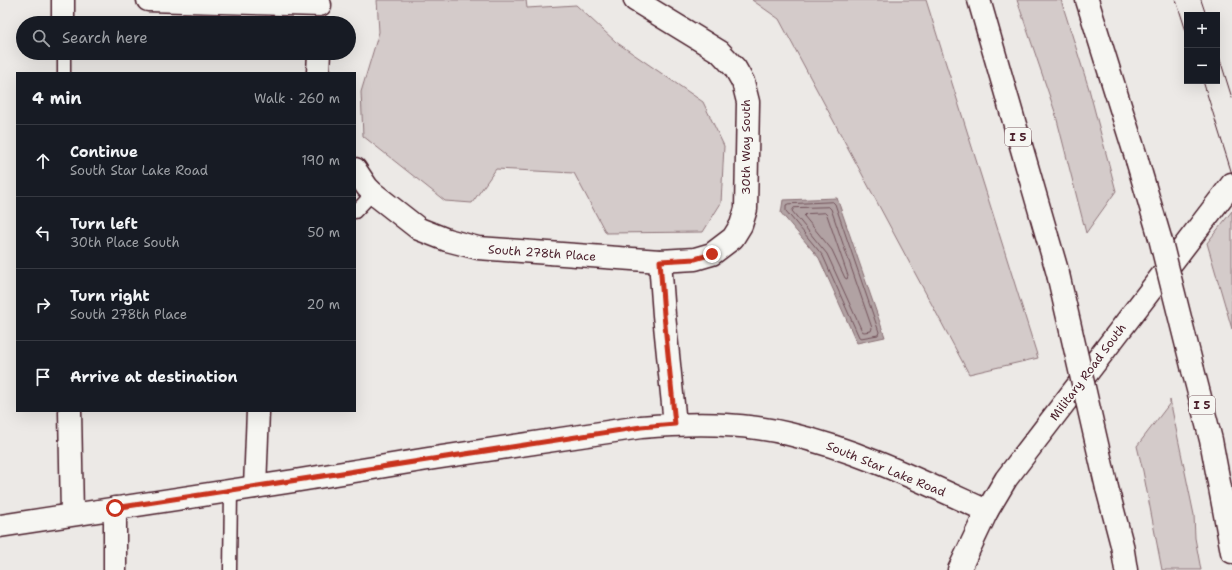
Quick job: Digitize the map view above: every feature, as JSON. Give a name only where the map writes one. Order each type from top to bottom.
[{"type":"main road","points":[[63,0],[63,16]]},
{"type":"main road","points":[[148,0],[320,9]]},
{"type":"main road","name":"30th Way South","points":[[635,0],[720,52],[735,68],[743,82],[748,102],[746,209],[733,238],[723,246]]},
{"type":"main road","name":"I 5","points":[[979,0],[1058,274],[1107,488],[1122,545],[1126,570]]},
{"type":"main road","name":"I 5","points":[[1087,0],[1160,238],[1211,440],[1232,552]]},
{"type":"main road","points":[[318,72],[319,60]]},
{"type":"main road","name":"South 278th Place","points":[[356,170],[373,193],[418,229],[447,240],[478,248],[660,261],[695,259],[712,254],[723,246]]},
{"type":"main road","name":"Military Road South","points":[[959,570],[987,511],[1006,479],[1232,184]]},
{"type":"main road","points":[[660,261],[675,424]]},
{"type":"main road","points":[[70,412],[72,514]]},
{"type":"main road","points":[[255,487],[258,412]]},
{"type":"main road","name":"South Star Lake Road","points":[[0,526],[641,427],[675,424],[717,424],[752,427],[789,434],[838,448],[880,464],[987,511]]},
{"type":"main road","points":[[114,570],[115,508]]},
{"type":"main road","points":[[1122,545],[1122,570]]},
{"type":"lane","points":[[64,60],[64,72]]},
{"type":"lane","points":[[356,211],[373,193]]},
{"type":"lane","points":[[230,570],[231,491]]},
{"type":"shaded area","points":[[377,0],[526,0],[527,8],[576,5],[616,42],[703,102],[724,146],[721,203],[703,232],[606,233],[574,173],[496,169],[472,203],[445,201],[363,136],[361,92],[379,32]]},
{"type":"shaded area","points":[[752,0],[926,0],[1038,358],[969,374],[779,19]]},
{"type":"shaded area","points":[[1017,0],[1061,0],[1089,89],[1116,191],[1086,233],[1055,112]]},
{"type":"shaded area","points":[[1232,211],[1232,329],[1207,243]]},
{"type":"shaded area","points":[[1170,400],[1194,515],[1195,538],[1201,570],[1162,570],[1137,446],[1170,403]]},
{"type":"water","points":[[837,198],[885,337],[857,343],[819,258],[781,213],[783,200]]},
{"type":"tram line","points":[[1176,0],[1184,25]]},
{"type":"tram line","points":[[1201,0],[1205,12]]},
{"type":"tram line","points":[[1220,60],[1232,98]]},
{"type":"tram line","points":[[1204,84],[1232,174]]},
{"type":"route","points":[[115,508],[641,427],[675,424],[660,261],[695,259],[712,254]]}]
